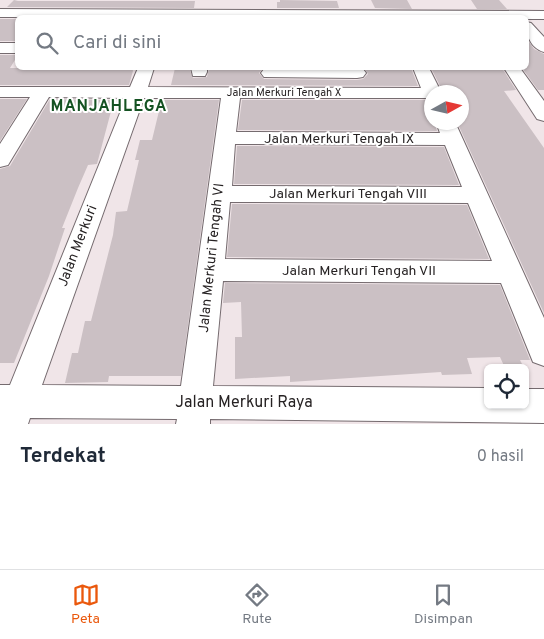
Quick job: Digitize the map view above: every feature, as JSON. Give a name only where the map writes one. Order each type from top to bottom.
[{"type":"street","points":[[0,4],[4,0]]},
{"type":"street","points":[[50,14],[60,0]]},
{"type":"street","points":[[106,14],[114,0]]},
{"type":"street","points":[[161,14],[167,0]]},
{"type":"street","points":[[358,0],[363,14]]},
{"type":"street","points":[[412,0],[420,14]]},
{"type":"street","points":[[468,0],[478,15]]},
{"type":"street","points":[[521,0],[527,15]]},
{"type":"street","points":[[0,13],[161,14],[303,7],[363,14],[450,15]]},
{"type":"street","points":[[529,19],[544,47],[529,48]]},
{"type":"street","points":[[0,48],[15,48]]},
{"type":"street","name":"Jalan Merkuri","points":[[10,408],[145,70]]},
{"type":"street","points":[[270,73],[307,70],[357,73]]},
{"type":"street","points":[[422,70],[428,85]]},
{"type":"street","points":[[513,70],[544,115]]},
{"type":"street","name":"Jalan Merkuri Tengah X","points":[[0,92],[424,93]]},
{"type":"street","points":[[0,160],[8,137],[43,92]]},
{"type":"street","name":"Jalan Merkuri Tengah VI","points":[[195,413],[231,93]]},
{"type":"street","points":[[448,131],[544,352]]},
{"type":"street","name":"Jalan Merkuri Tengah IX","points":[[226,138],[448,131]]},
{"type":"street","name":"Jalan Merkuri Tengah VIII","points":[[219,194],[476,195]]},
{"type":"street","name":"Jalan Merkuri Tengah VII","points":[[210,270],[508,272]]},
{"type":"street","name":"Jalan Merkuri Raya","points":[[10,408],[195,413],[484,405]]},
{"type":"street","name":"Jalan Merkuri Raya","points":[[529,406],[544,406]]},
{"type":"building","points":[[14,0],[195,1],[194,8],[7,7]]},
{"type":"building","points":[[280,0],[337,1],[339,8],[277,8],[277,2],[280,2]]},
{"type":"building","points":[[371,0],[407,0],[412,9],[375,8]]},
{"type":"building","points":[[471,0],[499,0],[507,9],[477,9]]},
{"type":"building","points":[[0,19],[15,19],[15,41],[0,41]]},
{"type":"building","points":[[529,42],[534,49],[544,54],[544,90],[538,90],[523,70],[529,70]]},
{"type":"building","points":[[0,55],[15,55],[15,60],[10,68],[15,68],[15,70],[133,71],[129,85],[0,85]]},
{"type":"building","points":[[175,70],[190,70],[193,78],[207,77],[209,70],[261,70],[259,73],[264,79],[357,80],[363,79],[368,74],[365,70],[412,70],[418,86],[171,85]]},
{"type":"building","points":[[432,70],[503,70],[516,90],[504,91],[544,148],[544,313],[461,130],[469,130],[469,85],[440,85]]},
{"type":"building","points":[[0,99],[27,99],[0,141]]},
{"type":"building","points":[[50,99],[114,100],[97,164],[88,165],[78,188],[62,228],[65,228],[49,276],[14,363],[0,363],[0,169],[10,166]]},
{"type":"building","points":[[160,100],[219,100],[181,376],[109,376],[108,382],[65,383],[72,353],[78,353],[85,321],[91,321],[113,235],[116,212],[127,211],[139,160],[135,160],[140,140],[152,140],[159,111],[151,109]]},
{"type":"building","points":[[242,100],[424,100],[424,130],[437,131],[238,130]]},
{"type":"building","points":[[237,146],[444,147],[459,185],[234,184]]},
{"type":"building","points":[[232,204],[467,205],[489,259],[227,257]]},
{"type":"building","points":[[225,283],[500,285],[530,360],[520,360],[522,364],[503,364],[500,357],[467,358],[472,374],[442,375],[441,372],[290,382],[290,376],[235,379],[235,337],[242,337],[241,302],[223,303]]},
{"type":"district","name":"MANJAHLEGA","points":[[109,107]]}]
